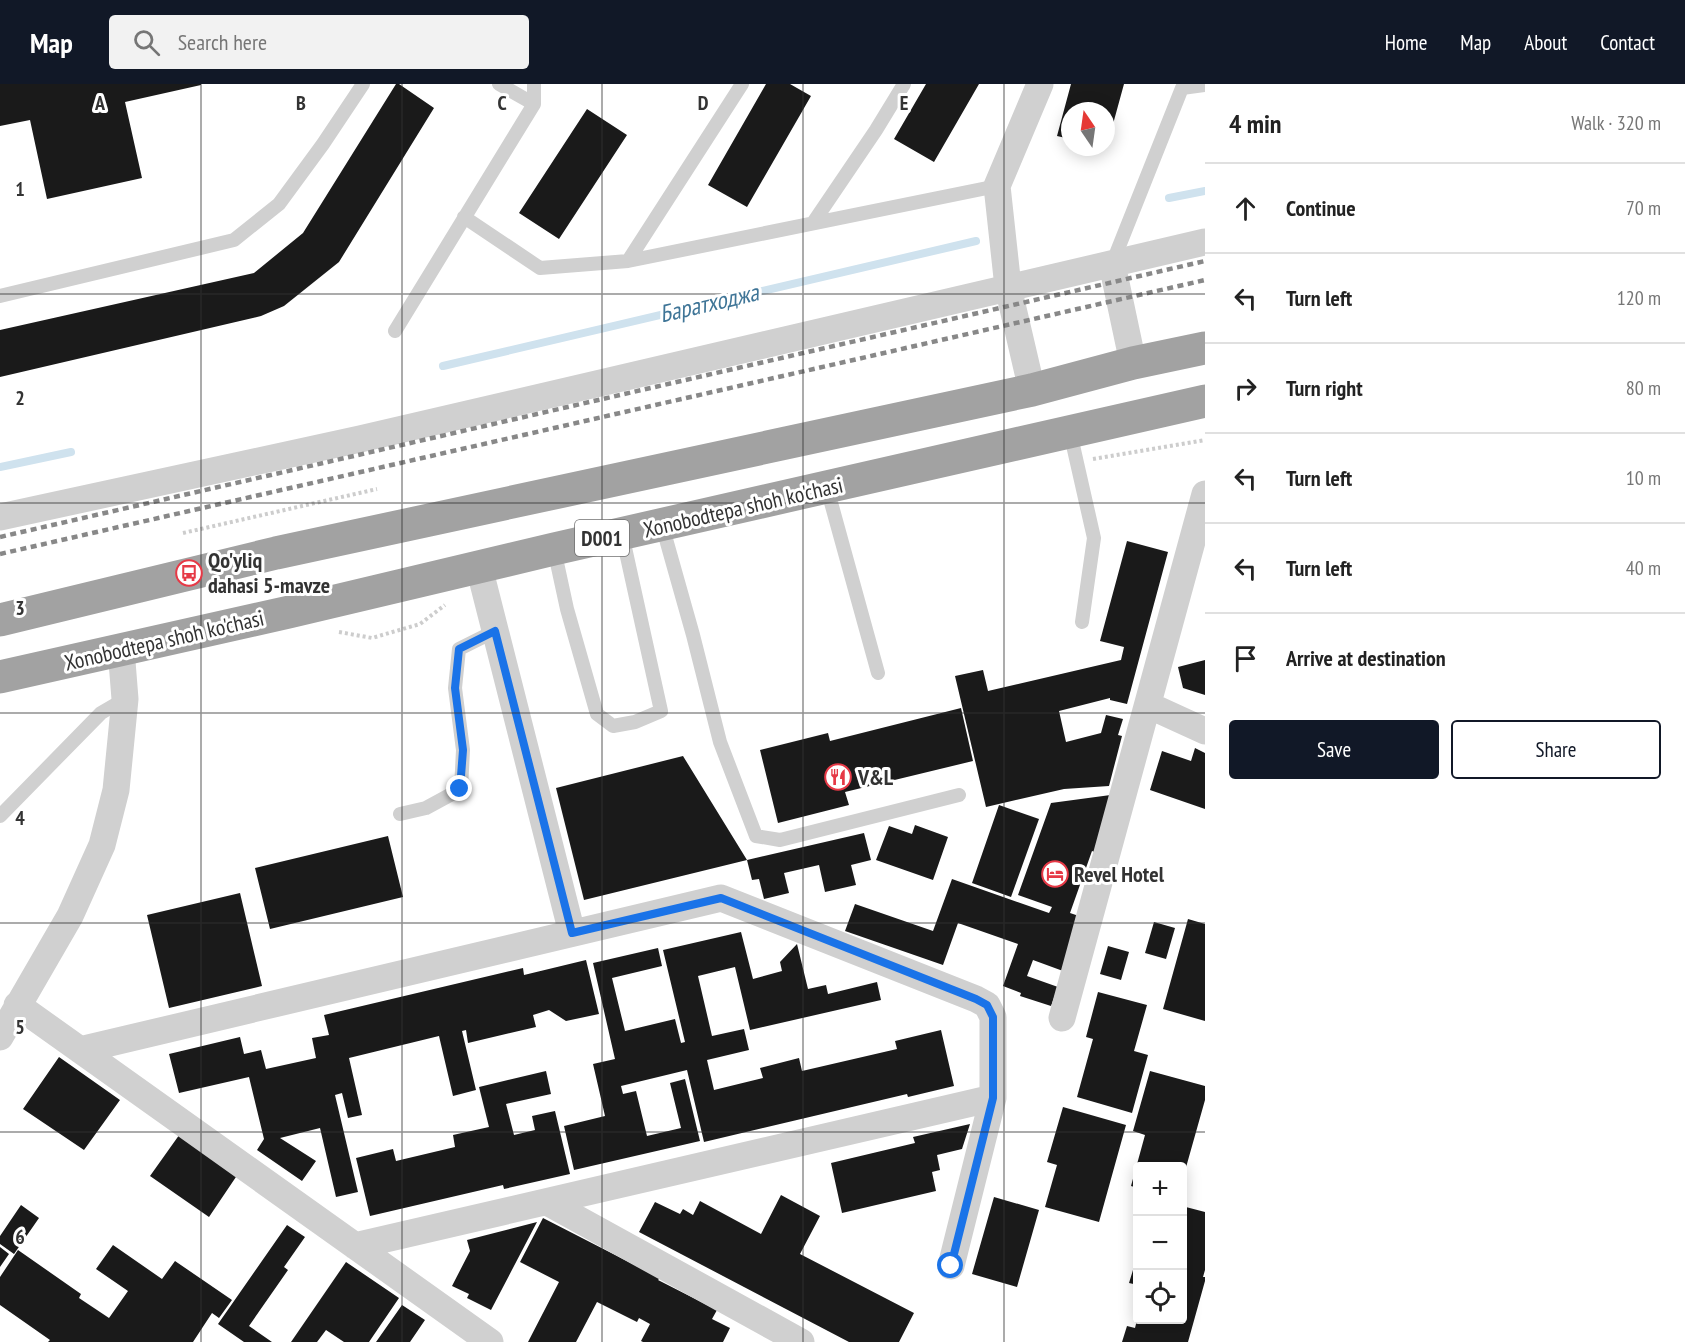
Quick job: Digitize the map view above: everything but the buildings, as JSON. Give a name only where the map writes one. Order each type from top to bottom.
[{"type":"highway","name":"D001","points":[[0,620],[276,553],[1032,390],[1133,363],[1205,348]]},
{"type":"highway","name":"Xonobodtepa shoh ko'chasi","points":[[0,676],[289,612],[482,580],[554,549],[1205,401]]},
{"type":"street","points":[[1032,390],[1008,287],[997,186],[1040,84]]},
{"type":"street","points":[[0,517],[360,439],[1205,242]]},
{"type":"street","points":[[1112,264],[1133,363]]},
{"type":"street","points":[[1062,1018],[1205,494]]},
{"type":"street","points":[[482,580],[572,933]]},
{"type":"street","points":[[0,1037],[70,916],[102,845],[116,790],[125,699],[121,649]]},
{"type":"street","points":[[1148,705],[1205,730]]},
{"type":"street","points":[[80,1050],[721,898],[987,1005],[993,1017],[994,1030],[993,1098],[951,1266]]},
{"type":"street","points":[[17,1005],[490,1342]]},
{"type":"street","points":[[356,1246],[993,1098]]},
{"type":"street","points":[[547,1202],[801,1342]]},
{"type":"lane","points":[[0,296],[234,240],[279,204],[363,84]]},
{"type":"lane","points":[[499,84],[534,104]]},
{"type":"lane","points":[[395,331],[534,104],[534,84]]},
{"type":"lane","points":[[628,261],[742,84]]},
{"type":"lane","points":[[813,223],[904,84]]},
{"type":"lane","points":[[1112,264],[1182,88],[1205,85]]},
{"type":"lane","points":[[464,217],[540,268],[628,261],[997,186]]},
{"type":"lane","points":[[1070,432],[1094,538],[1083,622]]},
{"type":"lane","points":[[826,488],[878,673]]},
{"type":"lane","points":[[662,525],[720,742],[756,836],[780,840],[959,795]]},
{"type":"lane","points":[[554,549],[567,609],[597,714],[613,726],[635,722],[661,711],[622,534]]},
{"type":"lane","points":[[400,814],[426,808],[460,789],[463,750],[455,688],[459,649],[495,631]]},
{"type":"lane","points":[[0,816],[101,713],[125,699]]},
{"type":"path","points":[[183,532],[377,489]]},
{"type":"path","points":[[331,630],[372,638],[420,624],[482,580]]},
{"type":"waterway","name":"Баратходжа","points":[[1169,198],[1205,191]]},
{"type":"waterway","name":"Баратходжа","points":[[443,366],[976,241]]},
{"type":"waterway","name":"Баратходжа","points":[[0,467],[71,452]]},
{"type":"railway","points":[[0,537],[1205,261]]},
{"type":"railway","points":[[0,554],[1205,280]]},
{"type":"place","name":"Qo'yliq dahasi 5-mavze","points":[[189,573]]},
{"type":"place","name":"V&L","points":[[838,777]]},
{"type":"place","name":"Revel Hotel","points":[[1055,874]]},
{"type":"route","points":[[460,789],[463,750],[455,688],[459,649],[495,631],[572,933],[721,898],[987,1005],[993,1017],[994,1030],[993,1098],[951,1266]]}]
